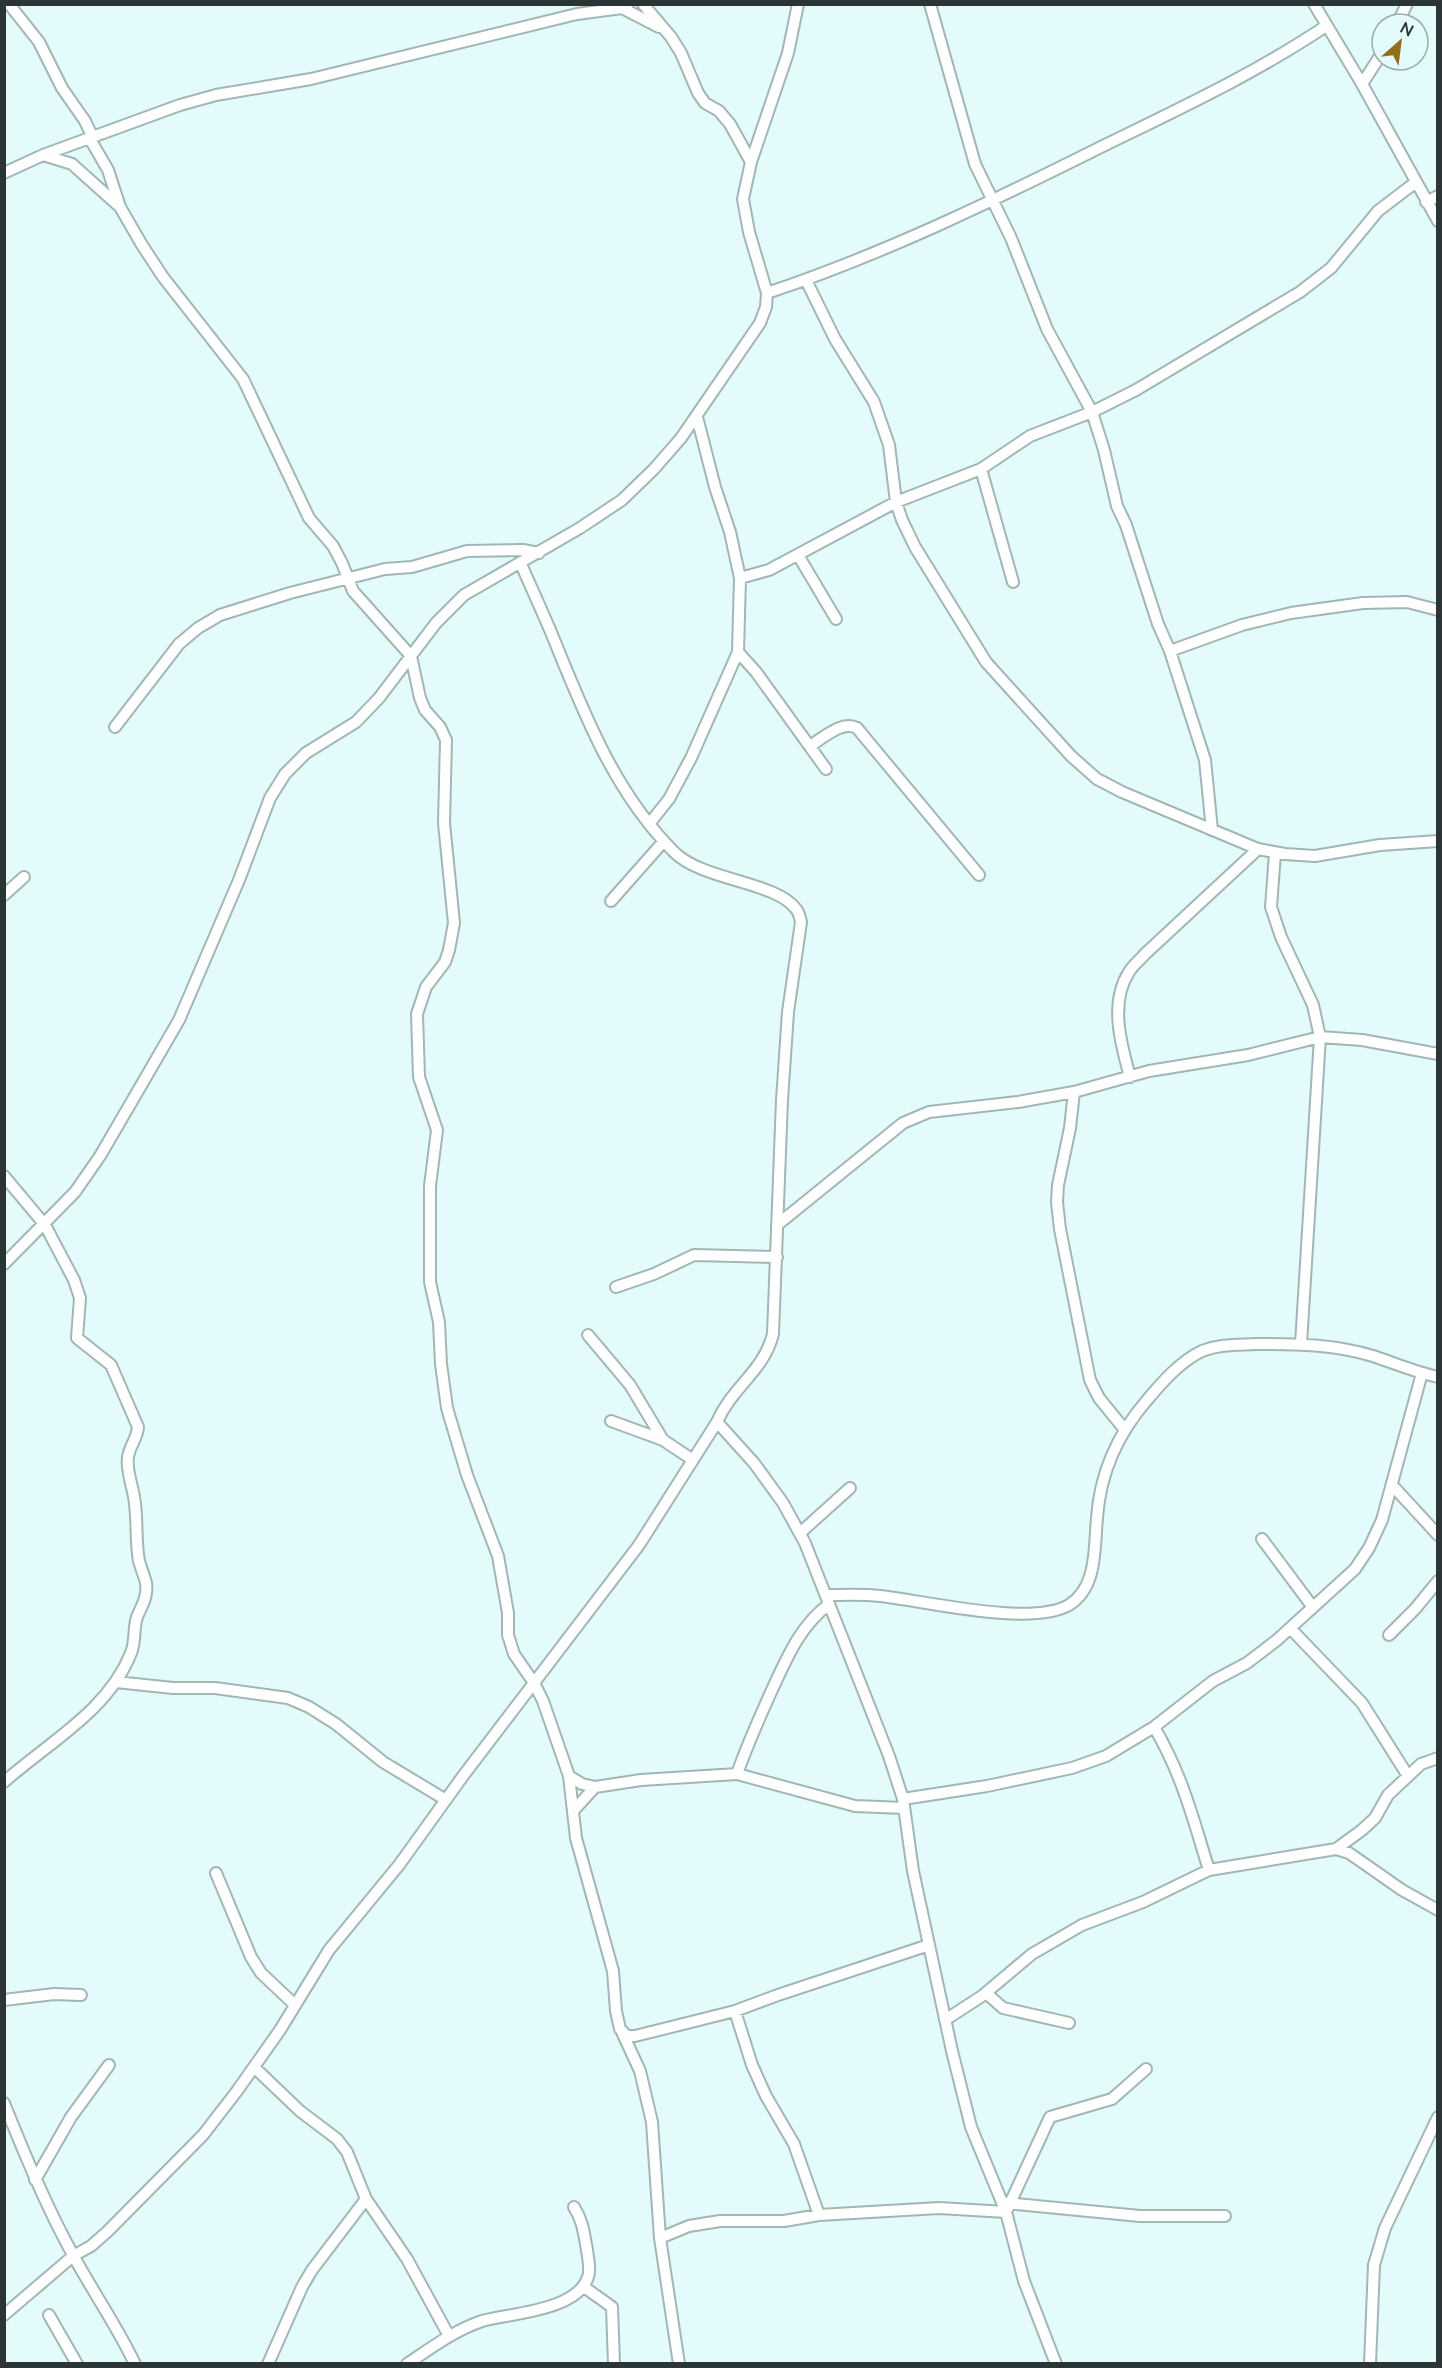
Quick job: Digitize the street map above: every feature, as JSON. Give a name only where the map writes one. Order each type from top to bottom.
[{"type":"street","points":[[9,4],[39,42],[62,88],[86,121],[108,170],[120,207],[142,245],[163,277],[243,379],[309,518],[333,546],[353,591],[411,656],[420,698],[425,710],[440,727],[446,740],[444,823],[454,923],[445,962],[426,987],[417,1014],[418,1077],[436,1130],[430,1186],[430,1282],[439,1322],[441,1364],[447,1408],[467,1475],[498,1556],[511,1645],[514,1654],[543,1701],[569,1776],[576,1838],[613,1971],[616,2011],[620,2029],[640,2071],[652,2122],[660,2238],[679,2364]]},
{"type":"street","points":[[643,4],[671,37],[681,53],[698,93],[705,103],[719,111],[730,124],[751,162]]},
{"type":"street","points":[[4,1264],[45,1225],[75,1192],[100,1156],[179,1020],[239,880],[270,798],[285,774],[306,753],[356,722],[379,698],[436,623],[464,595],[521,564],[622,500],[654,469],[697,417],[760,322],[766,307],[767,293],[749,232],[743,199],[751,162],[788,53],[798,4]]},
{"type":"street","points":[[930,4],[975,164],[1011,238],[1047,329],[1092,412],[1104,450],[1117,506],[1126,525],[1158,624],[1170,651],[1205,760],[1212,830]]},
{"type":"street","points":[[1314,4],[1362,84],[1437,221]]},
{"type":"street","points":[[4,173],[43,155],[180,105],[216,95],[310,79],[577,14],[625,6],[662,28]]},
{"type":"street","points":[[767,293],[806,280],[992,202],[1248,75],[1326,26]]},
{"type":"street","points":[[1362,84],[1370,72]]},
{"type":"street","points":[[86,121],[111,132]]},
{"type":"street","points":[[43,155],[72,164],[120,207]]},
{"type":"street","points":[[740,578],[769,570],[897,502],[981,469],[1030,436],[1092,412],[1136,390],[1300,292],[1330,268],[1378,211],[1416,183]]},
{"type":"street","points":[[1426,202],[1437,196]]},
{"type":"street","points":[[806,280],[835,339],[874,402],[889,445],[897,502],[902,520],[915,547],[986,662],[1071,756],[1097,779],[1122,792],[1258,849],[1275,853],[1315,856],[1380,844],[1437,841]]},
{"type":"street","points":[[649,824],[675,789],[738,652],[740,578],[730,532],[715,487],[697,417]]},
{"type":"street","points":[[981,469],[1013,582]]},
{"type":"street","points":[[116,727],[179,644],[198,628],[220,615],[385,569],[412,567],[467,550],[523,550],[538,553]]},
{"type":"street","points":[[798,555],[836,619]]},
{"type":"street","points":[[4,2315],[73,2256],[91,2246],[107,2232],[203,2135],[254,2067],[329,1950],[399,1866],[446,1800],[639,1545],[717,1422],[723,1408],[763,1361],[770,1349],[774,1334],[778,1166],[788,1011],[801,922],[797,910],[786,899],[703,870],[676,854],[634,805],[608,763],[580,704],[521,564]]},
{"type":"street","points":[[1170,651],[1242,625],[1291,613],[1363,603],[1407,602],[1437,610]]},
{"type":"street","points":[[738,652],[756,672],[826,769]]},
{"type":"street","points":[[810,746],[844,725],[851,724],[857,728],[979,874]]},
{"type":"street","points":[[611,901],[664,841]]},
{"type":"street","points":[[1130,1077],[1120,1042],[1118,1014],[1121,992],[1129,972],[1145,954],[1258,849]]},
{"type":"street","points":[[1275,853],[1271,907],[1281,936],[1313,1005],[1320,1037],[1301,1344]]},
{"type":"street","points":[[4,896],[24,877]]},
{"type":"street","points":[[777,1225],[914,1117],[929,1112],[1018,1102],[1074,1092],[1178,1065],[1248,1055],[1320,1037],[1362,1040],[1437,1054]]},
{"type":"street","points":[[1074,1092],[1070,1128],[1058,1185],[1060,1229],[1090,1380],[1099,1398],[1125,1430]]},
{"type":"street","points":[[4,1176],[45,1225],[74,1280],[80,1298],[77,1338],[111,1365],[138,1427],[137,1436],[128,1456],[128,1464],[138,1519],[139,1562],[147,1595],[137,1616],[136,1638],[116,1682],[106,1695],[50,1747],[4,1782]]},
{"type":"street","points":[[616,1287],[654,1274],[694,1255],[777,1257]]},
{"type":"street","points":[[588,1335],[630,1385],[663,1440]]},
{"type":"street","points":[[737,1774],[748,1741],[795,1640],[828,1599],[879,1596],[996,1612],[1046,1613],[1069,1605],[1082,1593],[1091,1576],[1098,1505],[1107,1465],[1125,1430],[1162,1382],[1201,1352],[1220,1345],[1301,1344],[1337,1347],[1437,1377]]},
{"type":"street","points":[[569,1776],[582,1784],[595,1787],[641,1780],[737,1774],[855,1806],[903,1803],[1072,1767],[1106,1756],[1154,1727],[1213,1681],[1254,1657],[1355,1569],[1369,1548],[1382,1520],[1422,1374]]},
{"type":"street","points":[[611,1421],[663,1440],[693,1460]]},
{"type":"street","points":[[717,1422],[753,1463],[783,1503],[800,1533],[889,1756],[903,1803],[913,1871],[971,2127],[1006,2206],[1024,2281],[1056,2364]]},
{"type":"street","points":[[1392,1485],[1437,1535]]},
{"type":"street","points":[[800,1533],[850,1488]]},
{"type":"street","points":[[1262,1539],[1312,1606]]},
{"type":"street","points":[[1389,1635],[1408,1617],[1437,1581]]},
{"type":"street","points":[[1290,1628],[1362,1703],[1408,1776]]},
{"type":"street","points":[[116,1682],[172,1688],[215,1688],[288,1698],[309,1707],[336,1724],[383,1762],[446,1800]]},
{"type":"street","points":[[1154,1727],[1175,1767],[1209,1870]]},
{"type":"street","points":[[1336,1849],[1374,1818],[1388,1795],[1421,1764],[1437,1758]]},
{"type":"street","points":[[574,1810],[595,1787]]},
{"type":"street","points":[[945,2020],[986,1993],[1032,1954],[1058,1937],[1082,1925],[1143,1902],[1209,1870],[1336,1849],[1349,1853],[1402,1890],[1437,1910]]},
{"type":"street","points":[[216,1873],[251,1957],[261,1973],[295,2005]]},
{"type":"street","points":[[620,2029],[627,2036],[635,2036],[735,2011],[929,1945]]},
{"type":"street","points":[[986,1993],[1003,2008],[1069,2023]]},
{"type":"street","points":[[4,2000],[54,1994],[81,1995]]},
{"type":"street","points":[[735,2011],[752,2064],[766,2096],[794,2144],[819,2216]]},
{"type":"street","points":[[35,2180],[71,2118],[109,2065]]},
{"type":"street","points":[[254,2067],[300,2111],[337,2139],[347,2152],[366,2199],[407,2259],[449,2336]]},
{"type":"street","points":[[1006,2206],[1050,2117],[1112,2099],[1146,2068]]},
{"type":"street","points":[[4,2103],[35,2180],[73,2256],[122,2337],[135,2364]]},
{"type":"street","points":[[1370,2364],[1374,2265],[1378,2248],[1385,2228],[1437,2117]]},
{"type":"street","points":[[268,2364],[302,2287],[312,2270],[366,2199]]},
{"type":"street","points":[[660,2238],[689,2226],[720,2222],[784,2221],[819,2216],[939,2208],[1006,2206],[1140,2216],[1225,2216]]},
{"type":"street","points":[[407,2364],[449,2336],[482,2322],[564,2302],[584,2287],[589,2276],[583,2220],[574,2207]]},
{"type":"street","points":[[584,2287],[612,2307],[614,2364]]},
{"type":"street","points":[[49,2315],[77,2364]]}]
